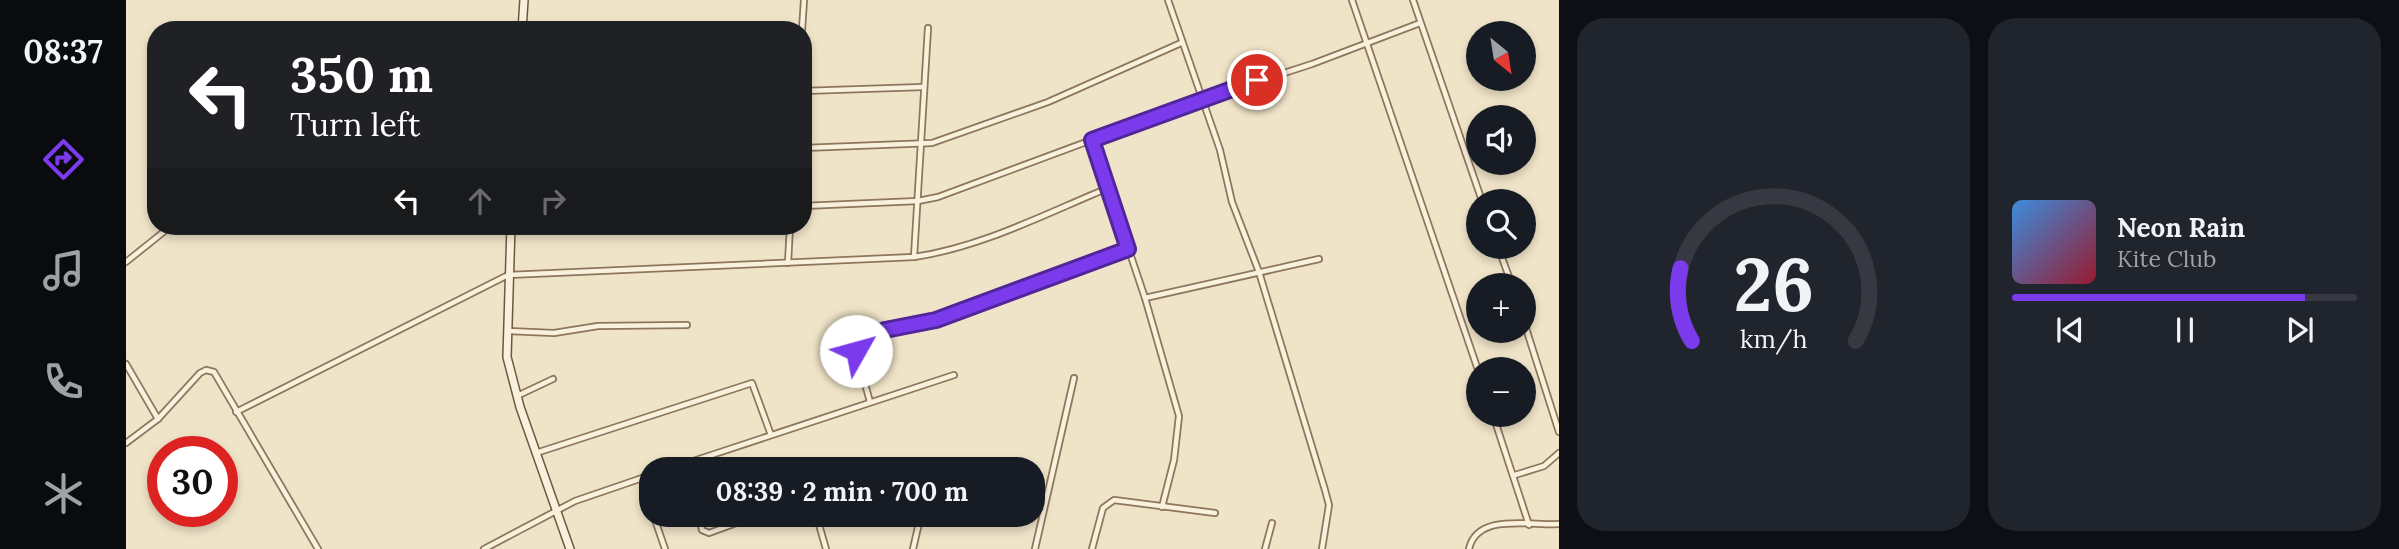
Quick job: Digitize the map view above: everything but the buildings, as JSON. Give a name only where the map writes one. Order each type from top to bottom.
[{"type":"street","points":[[523,21],[524,0]]},
{"type":"street","points":[[803,21],[804,0]]},
{"type":"street","points":[[1168,0],[1220,150],[1238,220],[1259,272],[1327,497],[1328,518],[1322,549]]},
{"type":"street","points":[[1352,0],[1474,357]]},
{"type":"street","points":[[1413,0],[1478,189]]},
{"type":"street","points":[[812,206],[918,201],[938,197],[1201,99],[1367,44],[1420,23]]},
{"type":"street","points":[[914,257],[928,27]]},
{"type":"street","points":[[812,148],[920,145],[945,139],[1048,102],[1181,43]]},
{"type":"street","points":[[812,91],[923,87]]},
{"type":"street","points":[[1092,140],[1145,298],[1179,416],[1174,460],[1162,507]]},
{"type":"street","points":[[236,412],[508,275],[914,257],[941,253],[988,238],[1108,188]]},
{"type":"street","points":[[126,262],[160,235]]},
{"type":"street","points":[[510,235],[507,357],[536,454],[570,549]]},
{"type":"street","points":[[788,263],[790,235]]},
{"type":"street","points":[[870,402],[856,351],[859,344],[870,336],[885,330],[936,320],[1128,249]]},
{"type":"street","points":[[1145,298],[1319,259]]},
{"type":"street","points":[[506,331],[554,333],[598,326],[687,325]]},
{"type":"street","points":[[1531,343],[1559,432]]},
{"type":"street","points":[[126,364],[158,419]]},
{"type":"street","points":[[126,443],[158,419],[159,414],[206,370],[217,376],[318,549]]},
{"type":"street","points":[[711,457],[954,375]]},
{"type":"street","points":[[1035,549],[1074,378]]},
{"type":"street","points":[[517,396],[554,379]]},
{"type":"street","points":[[536,454],[752,383],[771,435]]},
{"type":"street","points":[[1497,427],[1529,525]]},
{"type":"street","points":[[1514,475],[1544,466],[1559,453]]},
{"type":"street","points":[[484,549],[594,494],[639,479]]},
{"type":"street","points":[[1092,549],[1103,508],[1114,500],[1215,513]]},
{"type":"street","points":[[1265,549],[1272,523]]},
{"type":"street","points":[[1469,549],[1478,533],[1488,526],[1559,524]]},
{"type":"street","points":[[657,527],[665,549]]},
{"type":"street","points":[[701,527],[709,533],[725,527]]},
{"type":"street","points":[[820,527],[827,549]]},
{"type":"street","points":[[913,549],[918,527]]},
{"type":"route","points":[[856,351],[859,344],[870,336],[885,330],[936,320],[1128,249],[1092,140],[1257,80]]}]
